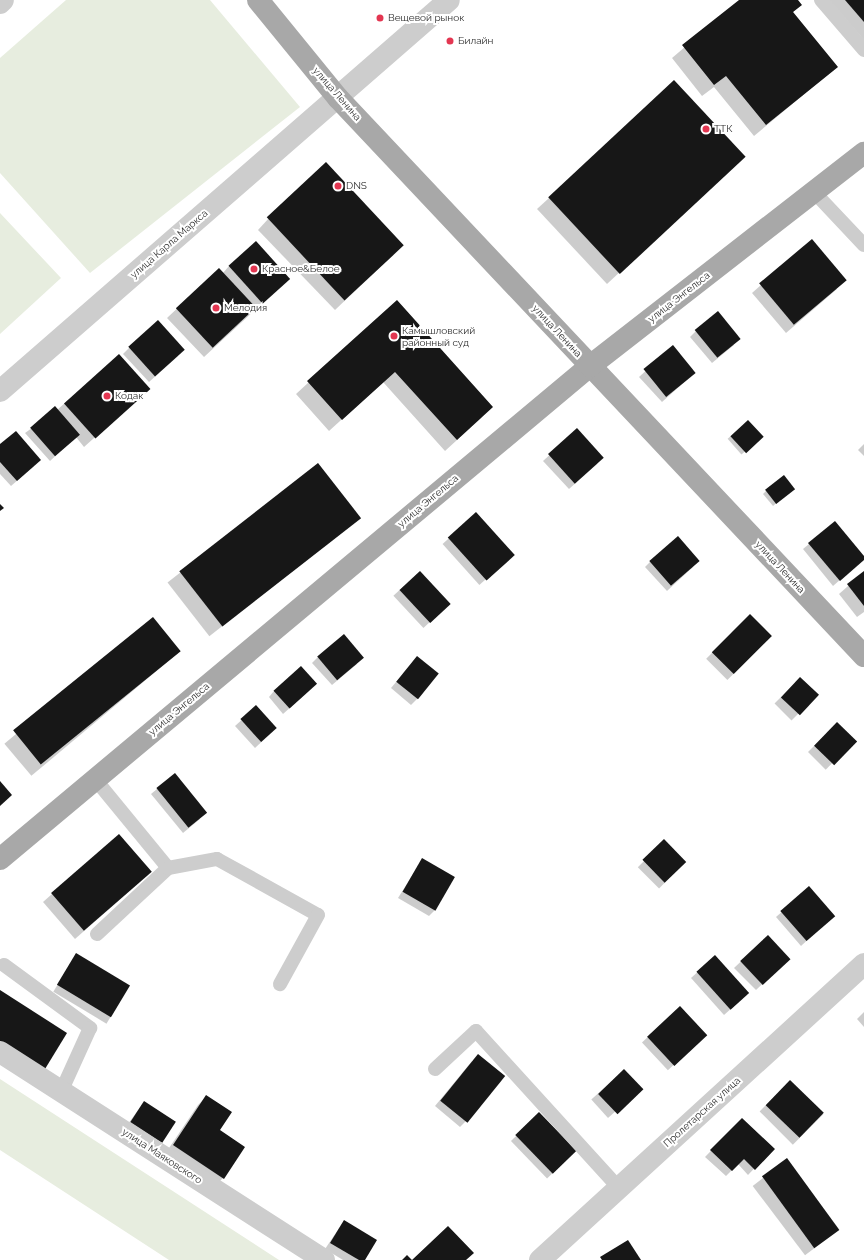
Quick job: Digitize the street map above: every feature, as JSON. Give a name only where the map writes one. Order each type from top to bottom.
[{"type":"main road","name":"улица Ленина","points":[[258,0],[338,98],[864,656]]},
{"type":"main road","name":"улица Энгельса","points":[[0,859],[590,366],[864,154]]},
{"type":"street","points":[[0,3],[3,0]]},
{"type":"street","name":"улица Карла Маркса","points":[[0,391],[449,0]]},
{"type":"street","name":"Пролетарская улица","points":[[540,1260],[864,964]]},
{"type":"street","name":"улица Маяковского","points":[[0,1052],[324,1260]]},
{"type":"lane","points":[[821,0],[864,50]]},
{"type":"lane","points":[[814,192],[864,245]]},
{"type":"lane","points":[[95,779],[168,868]]},
{"type":"lane","points":[[97,934],[168,868],[217,859],[318,915],[280,984]]},
{"type":"lane","points":[[4,965],[90,1028],[61,1092]]},
{"type":"lane","points":[[435,1069],[476,1031],[619,1188]]},
{"type":"shaded area","points":[[66,0],[210,0],[300,107],[90,273],[0,173],[0,58]]},
{"type":"shaded area","points":[[0,213],[61,278],[0,334]]},
{"type":"shaded area","points":[[0,1079],[279,1260],[169,1260],[0,1150]]},
{"type":"building","points":[[739,0],[798,0],[802,5],[793,12],[838,67],[766,125],[726,76],[714,85],[682,45]]},
{"type":"building","points":[[845,0],[864,0],[864,22]]},
{"type":"building","points":[[674,80],[746,157],[620,274],[548,197]]},
{"type":"building","points":[[326,162],[404,245],[345,301],[267,217]]},
{"type":"building","points":[[812,239],[847,280],[794,325],[759,283]]},
{"type":"building","points":[[256,241],[290,279],[263,304],[229,266]]},
{"type":"building","name":"Мелодия","points":[[219,268],[256,307],[213,348],[176,308]]},
{"type":"building","name":"Камышловский районный суд","points":[[397,300],[493,407],[457,440],[395,372],[342,420],[307,381]]},
{"type":"building","points":[[718,311],[741,339],[717,358],[695,330]]},
{"type":"building","points":[[158,320],[185,350],[155,376],[128,347]]},
{"type":"building","points":[[673,345],[696,373],[666,397],[643,369]]},
{"type":"building","name":"Кодак","points":[[119,354],[150,389],[95,438],[64,404]]},
{"type":"building","points":[[55,406],[80,435],[55,456],[30,428]]},
{"type":"building","points":[[748,420],[764,437],[746,453],[730,436]]},
{"type":"building","points":[[577,428],[604,458],[575,484],[548,454]]},
{"type":"building","points":[[16,431],[41,460],[17,481],[0,462],[0,444]]},
{"type":"building","points":[[318,463],[361,518],[222,627],[179,571]]},
{"type":"building","points":[[784,475],[795,489],[776,504],[765,490]]},
{"type":"building","points":[[0,504],[4,508],[0,511]]},
{"type":"building","points":[[476,512],[515,555],[487,581],[448,537]]},
{"type":"building","points":[[835,521],[864,556],[864,560],[840,581],[808,543]]},
{"type":"building","points":[[678,536],[700,561],[671,586],[649,561]]},
{"type":"building","points":[[420,571],[451,604],[430,623],[400,590]]},
{"type":"building","points":[[864,571],[864,606],[847,584]]},
{"type":"building","points":[[750,614],[772,636],[734,674],[712,652]]},
{"type":"building","points":[[153,617],[181,651],[41,764],[13,730]]},
{"type":"building","points":[[344,634],[364,658],[337,680],[317,656]]},
{"type":"building","points":[[417,656],[439,674],[418,699],[396,682]]},
{"type":"building","points":[[301,666],[317,684],[290,709],[274,691]]},
{"type":"building","points":[[800,677],[819,695],[800,715],[781,697]]},
{"type":"building","points":[[256,705],[277,728],[261,742],[240,719]]},
{"type":"building","points":[[837,722],[857,741],[834,765],[814,746]]},
{"type":"building","points":[[175,773],[207,813],[188,828],[156,788]]},
{"type":"building","points":[[0,781],[12,795],[0,806]]},
{"type":"building","points":[[119,834],[152,872],[84,931],[51,893]]},
{"type":"building","points":[[664,839],[686,862],[665,883],[642,860]]},
{"type":"building","points":[[422,858],[455,877],[435,911],[402,892]]},
{"type":"building","points":[[809,886],[835,916],[807,941],[780,911]]},
{"type":"building","points":[[768,935],[791,959],[763,985],[740,961]]},
{"type":"building","points":[[76,953],[130,985],[111,1017],[57,985]]},
{"type":"building","points":[[715,955],[749,993],[731,1010],[696,972]]},
{"type":"building","points":[[0,990],[67,1033],[45,1069],[0,1041]]},
{"type":"building","points":[[680,1006],[707,1035],[674,1066],[647,1037]]},
{"type":"building","points":[[478,1054],[505,1076],[467,1123],[440,1101]]},
{"type":"building","points":[[624,1069],[643,1089],[618,1114],[598,1094]]},
{"type":"building","points":[[790,1080],[824,1113],[799,1138],[766,1105]]},
{"type":"building","points":[[206,1095],[232,1112],[220,1130],[245,1147],[224,1179],[173,1145]]},
{"type":"building","points":[[144,1101],[176,1122],[162,1143],[130,1122]]},
{"type":"building","points":[[539,1112],[577,1151],[553,1174],[515,1135]]},
{"type":"building","points":[[742,1118],[775,1149],[755,1170],[744,1159],[732,1171],[710,1150]]},
{"type":"building","points":[[787,1158],[839,1230],[814,1248],[762,1176]]},
{"type":"building","points":[[344,1220],[377,1240],[365,1260],[359,1260],[330,1243]]},
{"type":"building","points":[[448,1226],[474,1253],[466,1260],[412,1260]]},
{"type":"building","points":[[628,1240],[641,1260],[602,1260],[600,1257]]},
{"type":"building","points":[[407,1255],[412,1260],[402,1260]]},
{"type":"place","name":"Вещевой рынок","points":[[380,18]]},
{"type":"place","name":"Билайн","points":[[450,41]]},
{"type":"place","name":"ТТК","points":[[706,129]]},
{"type":"place","name":"DNS","points":[[338,186]]},
{"type":"place","name":"Красное&Белое","points":[[254,269]]},
{"type":"place","name":"Мелодия","points":[[216,308]]},
{"type":"place","name":"Камышловский районный суд","points":[[394,336]]},
{"type":"place","name":"Кодак","points":[[107,396]]}]
